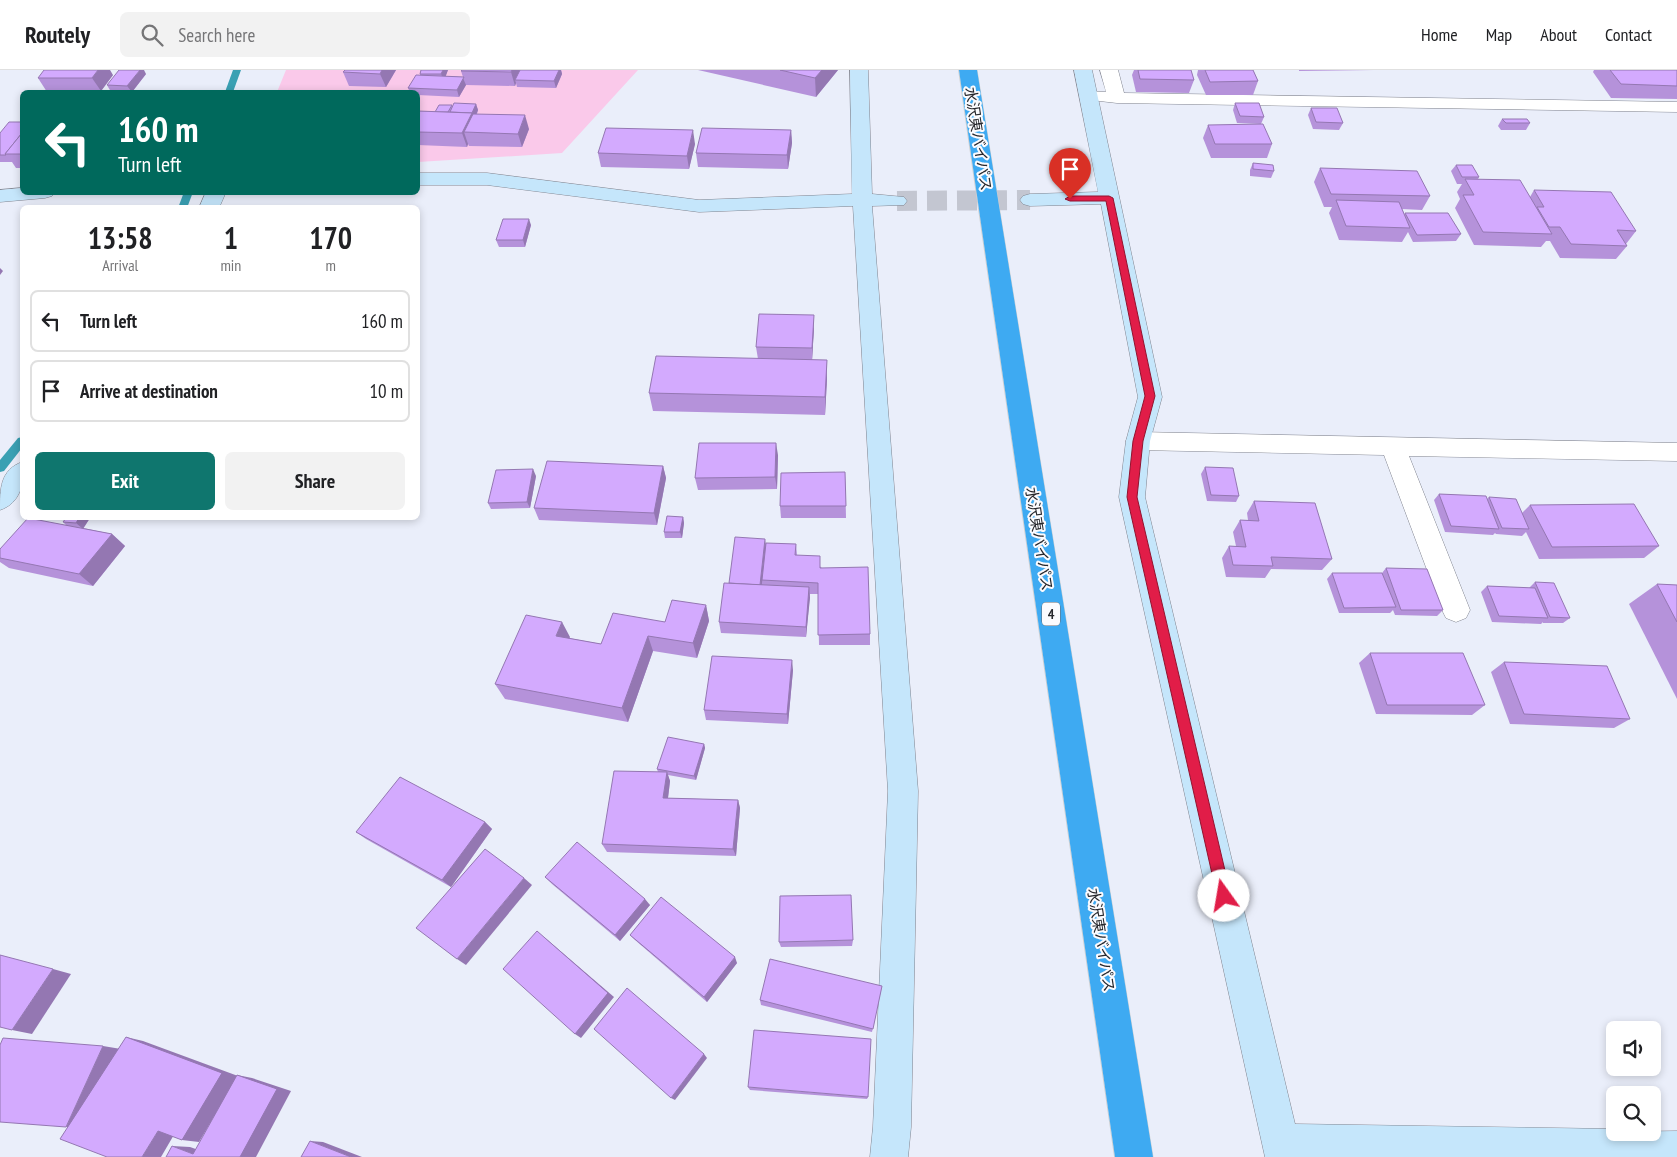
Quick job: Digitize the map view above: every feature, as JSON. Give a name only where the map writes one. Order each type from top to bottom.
[{"type":"highway","name":"水沢東バイパス","points":[[968,70],[1134,1157]]},
{"type":"street","points":[[859,70],[862,200],[903,791],[892,1126],[888,1157]]},
{"type":"street","points":[[1109,70],[1116,98]]},
{"type":"street","points":[[1086,83],[1116,98],[1677,107]]},
{"type":"street","points":[[1086,83],[1150,396],[1138,441],[1132,497],[1282,1150],[1677,1150]]},
{"type":"street","points":[[420,179],[487,179],[699,206],[897,200]]},
{"type":"street","points":[[0,196],[20,194]]},
{"type":"street","points":[[1030,200],[1109,198]]},
{"type":"street","points":[[1138,441],[1677,452]]},
{"type":"street","points":[[1392,446],[1456,610]]},
{"type":"street","points":[[0,500],[20,475]]},
{"type":"shaded area","points":[[286,70],[638,70],[562,153],[420,162],[420,90],[278,90]]},
{"type":"building","points":[[44,70],[98,70],[92,78],[38,78]]},
{"type":"building","points":[[119,70],[140,70],[127,86],[107,85]]},
{"type":"building","points":[[345,70],[382,70],[380,74],[343,72]]},
{"type":"building","points":[[421,70],[443,70],[441,74],[420,74]]},
{"type":"building","points":[[462,70],[512,70],[511,72]]},
{"type":"building","points":[[520,70],[559,70],[554,81],[515,80]]},
{"type":"building","points":[[780,70],[822,70],[815,78]]},
{"type":"building","points":[[1138,70],[1191,70],[1194,80],[1140,79]]},
{"type":"building","points":[[1205,70],[1253,70],[1258,81],[1210,82]]},
{"type":"building","points":[[1610,70],[1677,70],[1677,86],[1621,84]]},
{"type":"building","points":[[416,75],[464,77],[457,90],[408,88]]},
{"type":"building","points":[[454,103],[476,104],[472,113],[450,112]]},
{"type":"building","points":[[1235,103],[1259,103],[1264,117],[1240,116]]},
{"type":"building","points":[[439,105],[452,105],[448,112],[435,112]]},
{"type":"building","points":[[1311,108],[1337,108],[1343,123],[1316,122]]},
{"type":"building","points":[[420,111],[472,113],[462,133],[420,132]]},
{"type":"building","points":[[473,114],[525,115],[518,134],[464,132]]},
{"type":"building","points":[[1502,119],[1527,119],[1530,123],[1506,123]]},
{"type":"building","points":[[9,122],[20,122],[20,135],[6,155],[0,155],[0,133]]},
{"type":"building","points":[[1263,124],[1272,144],[1215,144],[1208,125]]},
{"type":"building","points":[[606,128],[693,130],[687,156],[598,153]]},
{"type":"building","points":[[702,128],[791,130],[787,155],[696,153]]},
{"type":"building","points":[[20,135],[20,154],[5,154]]},
{"type":"building","points":[[1253,163],[1273,165],[1274,171],[1253,169]]},
{"type":"building","points":[[1456,165],[1472,165],[1479,177],[1462,177]]},
{"type":"building","points":[[1320,168],[1417,171],[1430,196],[1331,194]]},
{"type":"building","points":[[1465,179],[1520,180],[1552,234],[1483,232],[1463,195],[1474,195]]},
{"type":"building","points":[[1534,190],[1611,192],[1636,231],[1617,230],[1627,246],[1571,244],[1560,227],[1549,227],[1537,207],[1544,207]]},
{"type":"building","points":[[1336,200],[1399,202],[1410,228],[1346,226]]},
{"type":"building","points":[[1405,213],[1448,213],[1461,234],[1417,235]]},
{"type":"building","points":[[503,219],[529,219],[523,240],[496,240]]},
{"type":"building","points":[[759,314],[814,315],[812,348],[756,347]]},
{"type":"building","points":[[656,356],[827,360],[825,397],[649,393]]},
{"type":"building","points":[[699,443],[776,443],[775,477],[695,478]]},
{"type":"building","points":[[547,461],[663,466],[654,513],[534,508]]},
{"type":"building","points":[[1205,467],[1233,468],[1239,496],[1211,495]]},
{"type":"building","points":[[533,469],[527,502],[488,503],[496,470]]},
{"type":"building","points":[[845,472],[846,506],[780,506],[781,473]]},
{"type":"building","points":[[1439,494],[1486,496],[1499,529],[1451,526]]},
{"type":"building","points":[[1489,497],[1516,499],[1529,529],[1502,528]]},
{"type":"building","points":[[1254,501],[1315,503],[1332,559],[1271,557],[1273,566],[1233,565],[1229,546],[1246,547],[1240,520],[1259,521]]},
{"type":"building","points":[[1634,504],[1659,546],[1552,547],[1530,505]]},
{"type":"building","points":[[667,516],[683,517],[680,532],[664,532]]},
{"type":"building","points":[[26,520],[38,520],[112,534],[79,574],[0,558],[0,549]]},
{"type":"building","points":[[64,520],[78,520],[76,523],[63,522]]},
{"type":"building","points":[[735,537],[765,539],[760,585],[729,583]]},
{"type":"building","points":[[766,543],[796,544],[795,555],[820,556],[820,568],[868,567],[870,634],[818,635],[818,583],[762,580]]},
{"type":"building","points":[[1386,568],[1427,569],[1443,610],[1401,610]]},
{"type":"building","points":[[1332,573],[1382,573],[1396,607],[1344,608]]},
{"type":"building","points":[[1535,582],[1554,583],[1570,618],[1550,617]]},
{"type":"building","points":[[724,583],[809,587],[806,627],[719,622]]},
{"type":"building","points":[[1657,584],[1677,585],[1677,622]]},
{"type":"building","points":[[1487,586],[1535,588],[1548,618],[1499,616]]},
{"type":"building","points":[[672,600],[706,605],[693,643],[648,636],[622,708],[495,684],[526,615],[562,622],[556,636],[601,644],[613,613],[665,622]]},
{"type":"building","points":[[1370,653],[1463,653],[1485,705],[1387,705]]},
{"type":"building","points":[[712,656],[792,660],[787,714],[704,710]]},
{"type":"building","points":[[1504,662],[1607,666],[1630,719],[1524,714]]},
{"type":"building","points":[[668,737],[704,744],[694,776],[657,769]]},
{"type":"building","points":[[614,771],[667,772],[663,798],[738,800],[733,849],[602,844]]},
{"type":"building","points":[[400,777],[485,822],[442,880],[356,832]]},
{"type":"building","points":[[577,842],[645,899],[615,935],[545,877]]},
{"type":"building","points":[[485,849],[524,878],[457,959],[416,928]]},
{"type":"building","points":[[851,895],[853,940],[779,942],[780,896]]},
{"type":"building","points":[[661,897],[735,957],[704,997],[630,935]]},
{"type":"building","points":[[537,931],[608,993],[575,1034],[503,969]]},
{"type":"building","points":[[0,955],[53,969],[12,1030],[0,1027]]},
{"type":"building","points":[[770,959],[882,986],[873,1029],[760,1000]]},
{"type":"building","points":[[627,988],[704,1054],[671,1098],[594,1029]]},
{"type":"building","points":[[754,1030],[871,1039],[868,1097],[748,1087]]},
{"type":"building","points":[[126,1037],[222,1073],[182,1140],[158,1131],[142,1157],[107,1157],[60,1139]]},
{"type":"building","points":[[3,1038],[103,1046],[66,1127],[0,1122],[0,1045]]},
{"type":"building","points":[[237,1075],[277,1089],[240,1157],[166,1157],[172,1146],[193,1154]]},
{"type":"building","points":[[310,1141],[351,1157],[301,1157]]},
{"type":"waterway","points":[[230,90],[237,70]]},
{"type":"waterway","points":[[183,205],[188,195]]},
{"type":"waterway","points":[[0,468],[20,443]]},
{"type":"tunnel","points":[[897,201],[1030,200]]},
{"type":"route","points":[[1070,199],[1109,198],[1150,396],[1138,441],[1132,497],[1224,896]]}]
